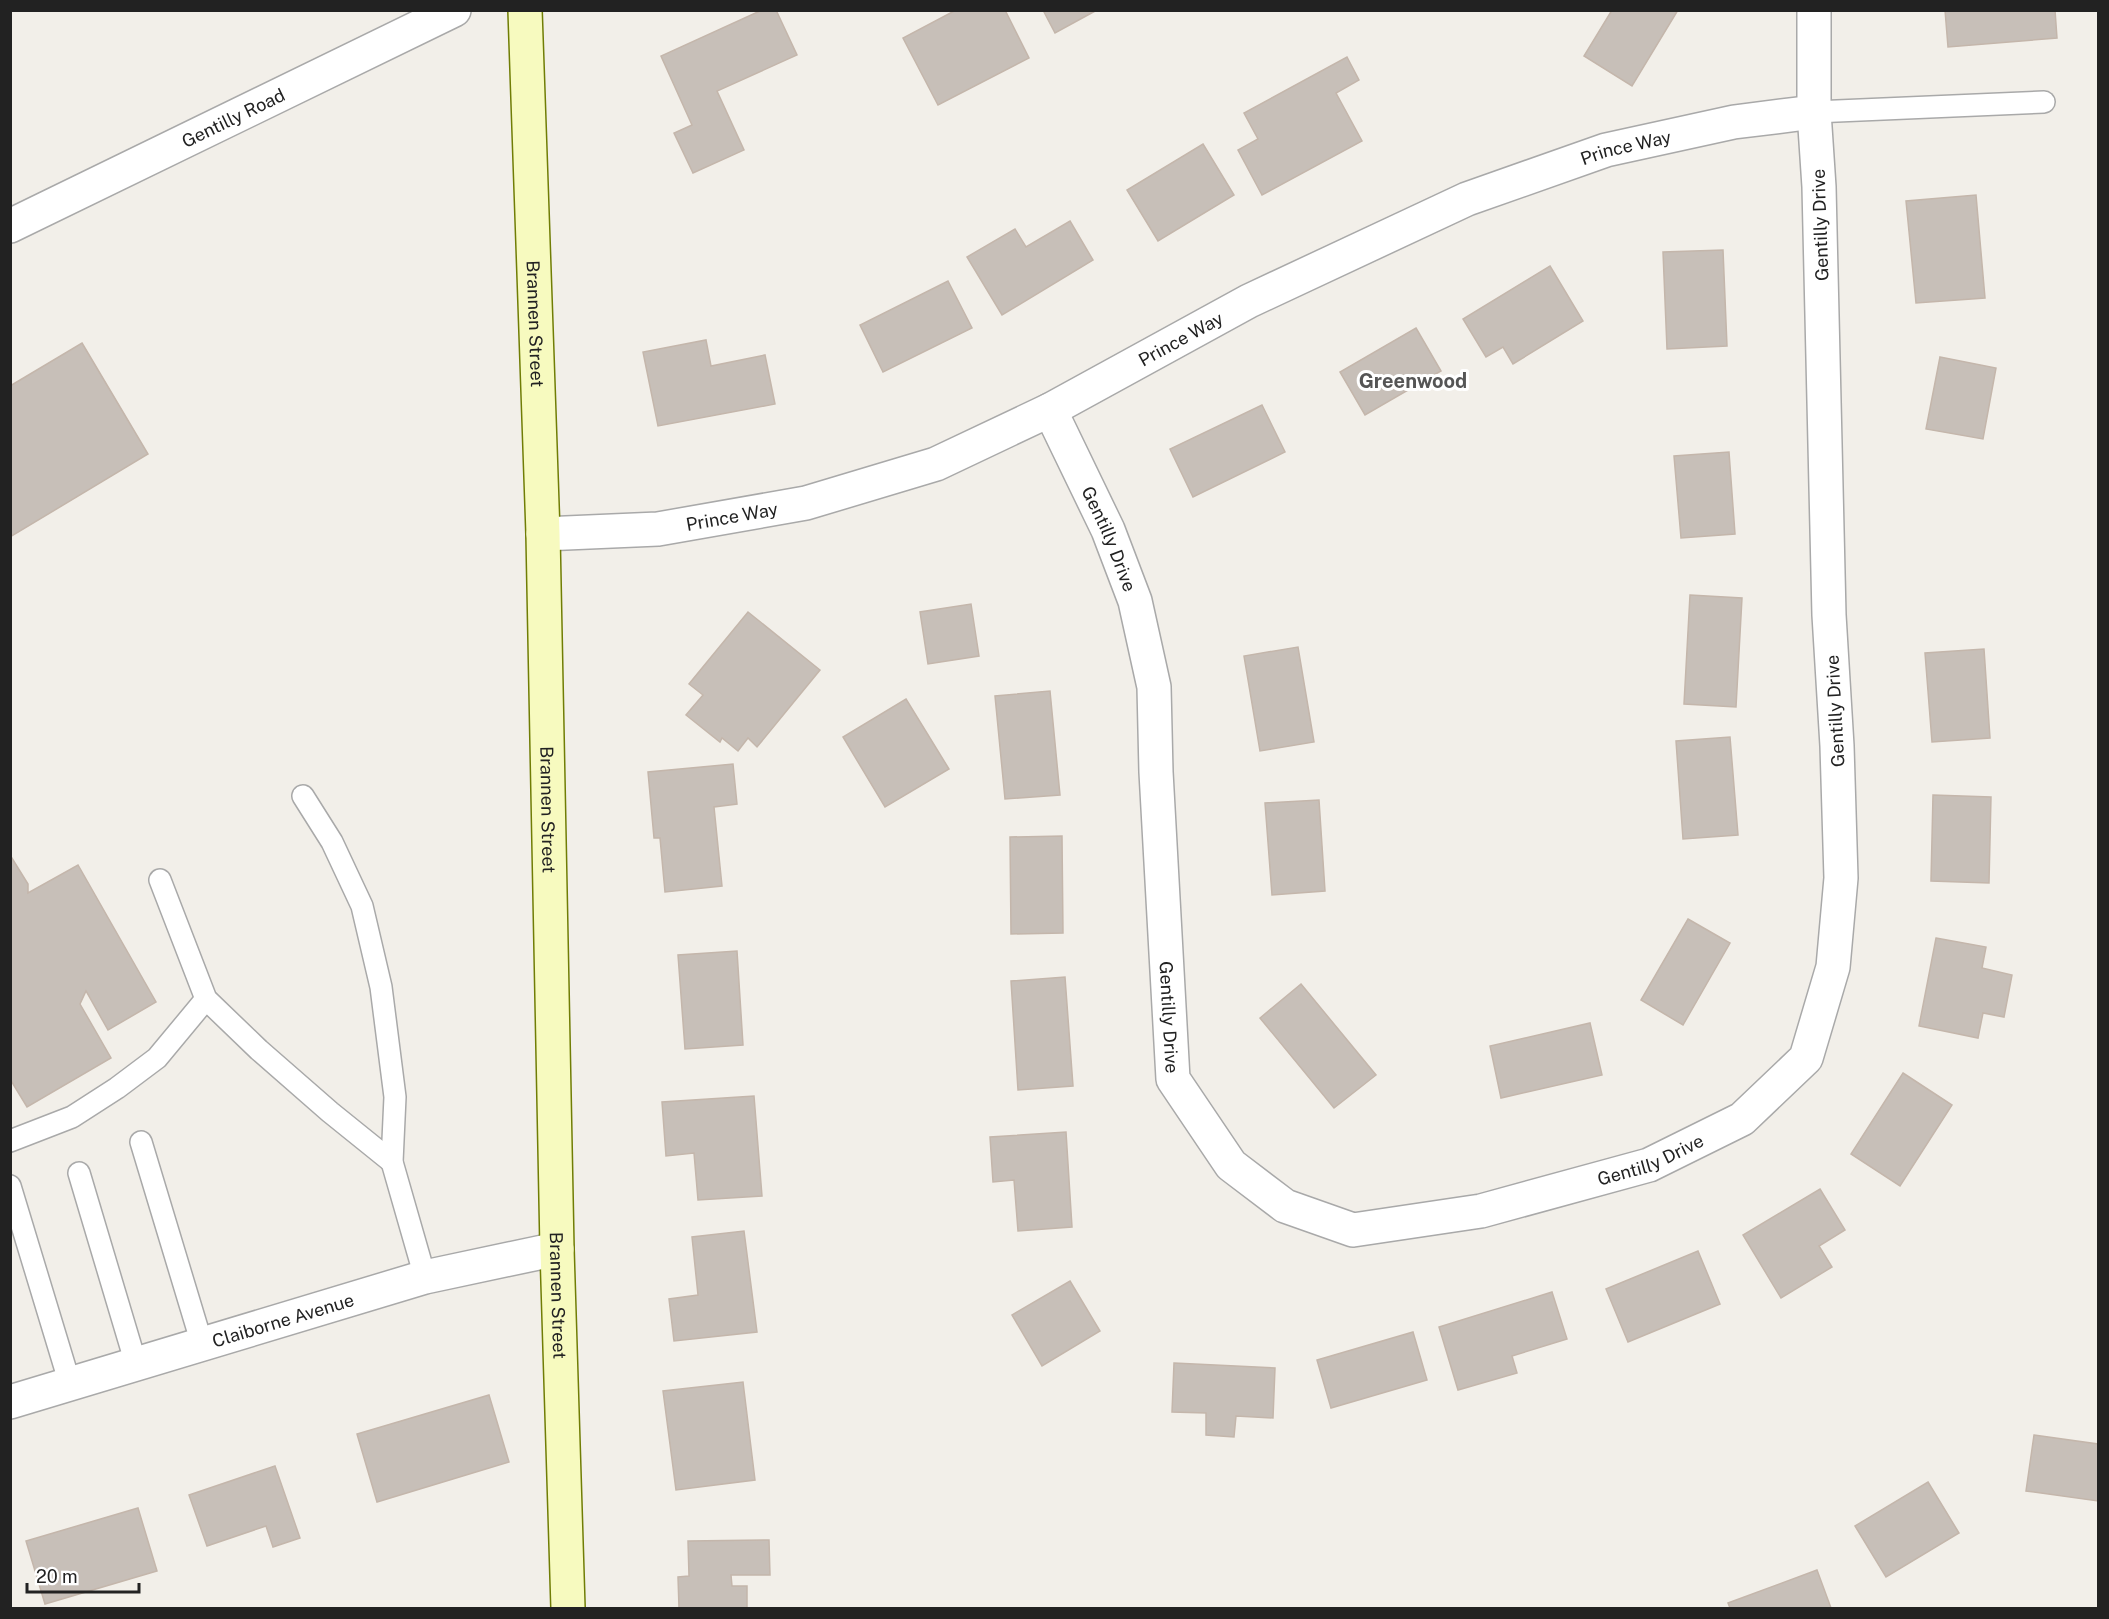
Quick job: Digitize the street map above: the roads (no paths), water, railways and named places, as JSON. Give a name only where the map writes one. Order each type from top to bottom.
[{"type":"street","name":"Gentilly Road","points":[[10,226],[454,10]]},
{"type":"street","name":"Brannen Street","points":[[525,10],[543,534],[557,1249],[568,1608]]},
{"type":"street","name":"Gentilly Drive","points":[[1050,410],[1108,530],[1135,601],[1154,687],[1156,772],[1173,1079],[1231,1165],[1285,1206],[1353,1230],[1481,1211],[1648,1165],[1742,1119],[1806,1058],[1833,967],[1841,878],[1828,567],[1819,187],[1814,112],[1814,10]]},
{"type":"street","name":"Prince Way","points":[[543,534],[658,529],[806,503],[936,464],[1050,410],[1249,301],[1467,199],[1606,150],[1734,122],[1814,112]]},
{"type":"street","name":"Claiborne Avenue","points":[[10,1402],[425,1277],[557,1249]]},
{"type":"lane","points":[[1814,112],[2044,102]]},
{"type":"lane","points":[[303,796],[332,842],[362,906],[381,987],[395,1097],[392,1162],[425,1277]]},
{"type":"lane","points":[[160,880],[206,999],[259,1050],[392,1162]]},
{"type":"lane","points":[[10,1141],[72,1117],[117,1088],[157,1058],[206,999]]},
{"type":"lane","points":[[141,1142],[202,1344]]},
{"type":"lane","points":[[79,1173],[136,1364]]},
{"type":"lane","points":[[10,1186],[70,1384]]},
{"type":"district","name":"Greenwood","points":[[1413,381]]}]
